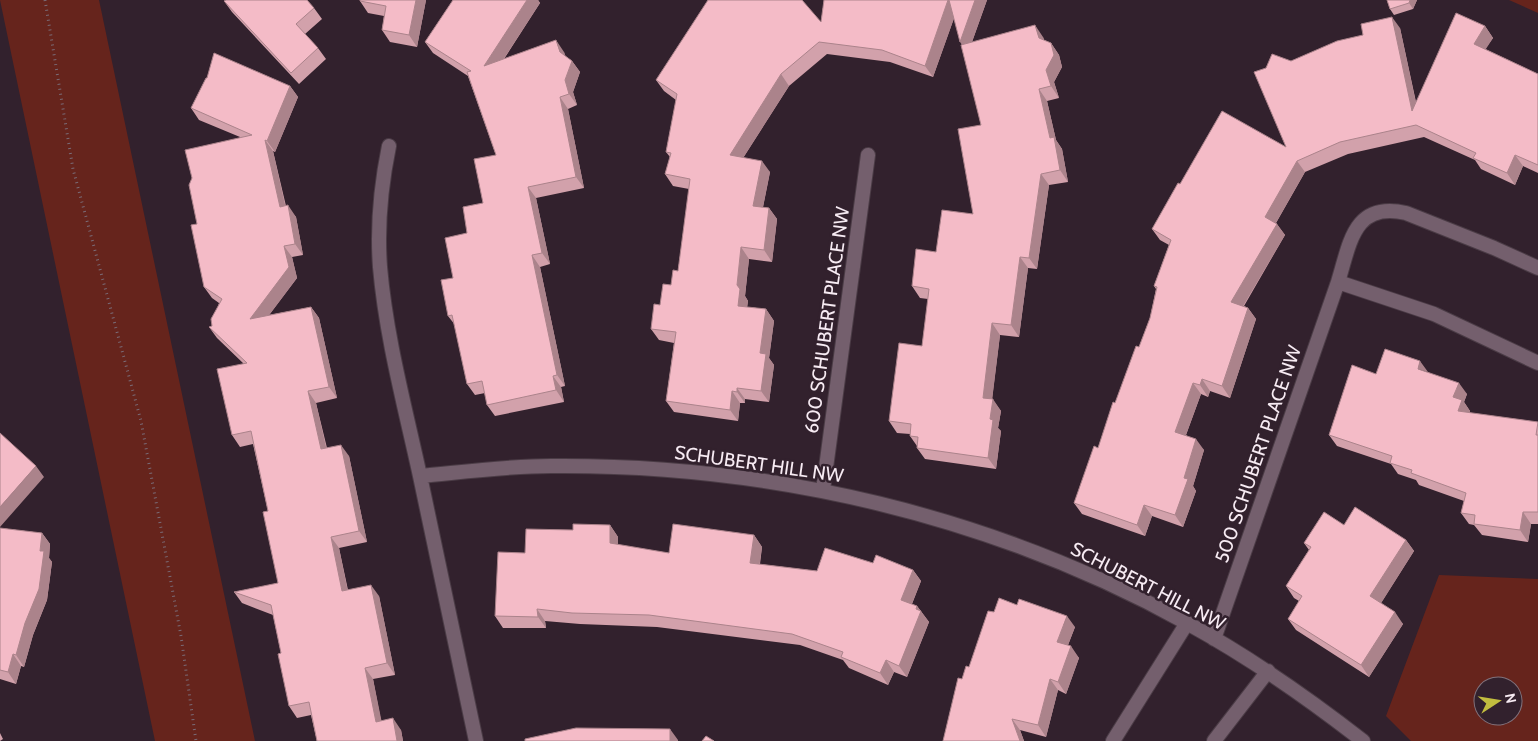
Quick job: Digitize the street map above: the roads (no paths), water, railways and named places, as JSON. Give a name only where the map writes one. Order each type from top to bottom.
[{"type":"street","points":[[389,146],[383,178],[380,215],[380,265],[385,311],[476,741]]},
{"type":"street","name":"600 SCHUBERT PLACE NW","points":[[823,490],[868,155]]},
{"type":"street","name":"500 SCHUBERT PLACE NW","points":[[1214,639],[1355,228],[1365,218],[1378,212],[1394,210],[1494,248],[1538,268]]},
{"type":"street","points":[[1338,282],[1434,314],[1538,363]]},
{"type":"street","name":"SCHUBERT HILL NW","points":[[420,476],[550,466],[654,468],[761,480],[823,490],[946,520],[1030,549],[1116,587],[1187,623],[1268,671],[1363,741]]},
{"type":"street","points":[[1113,741],[1187,623]]},
{"type":"street","points":[[1214,741],[1268,671]]}]
